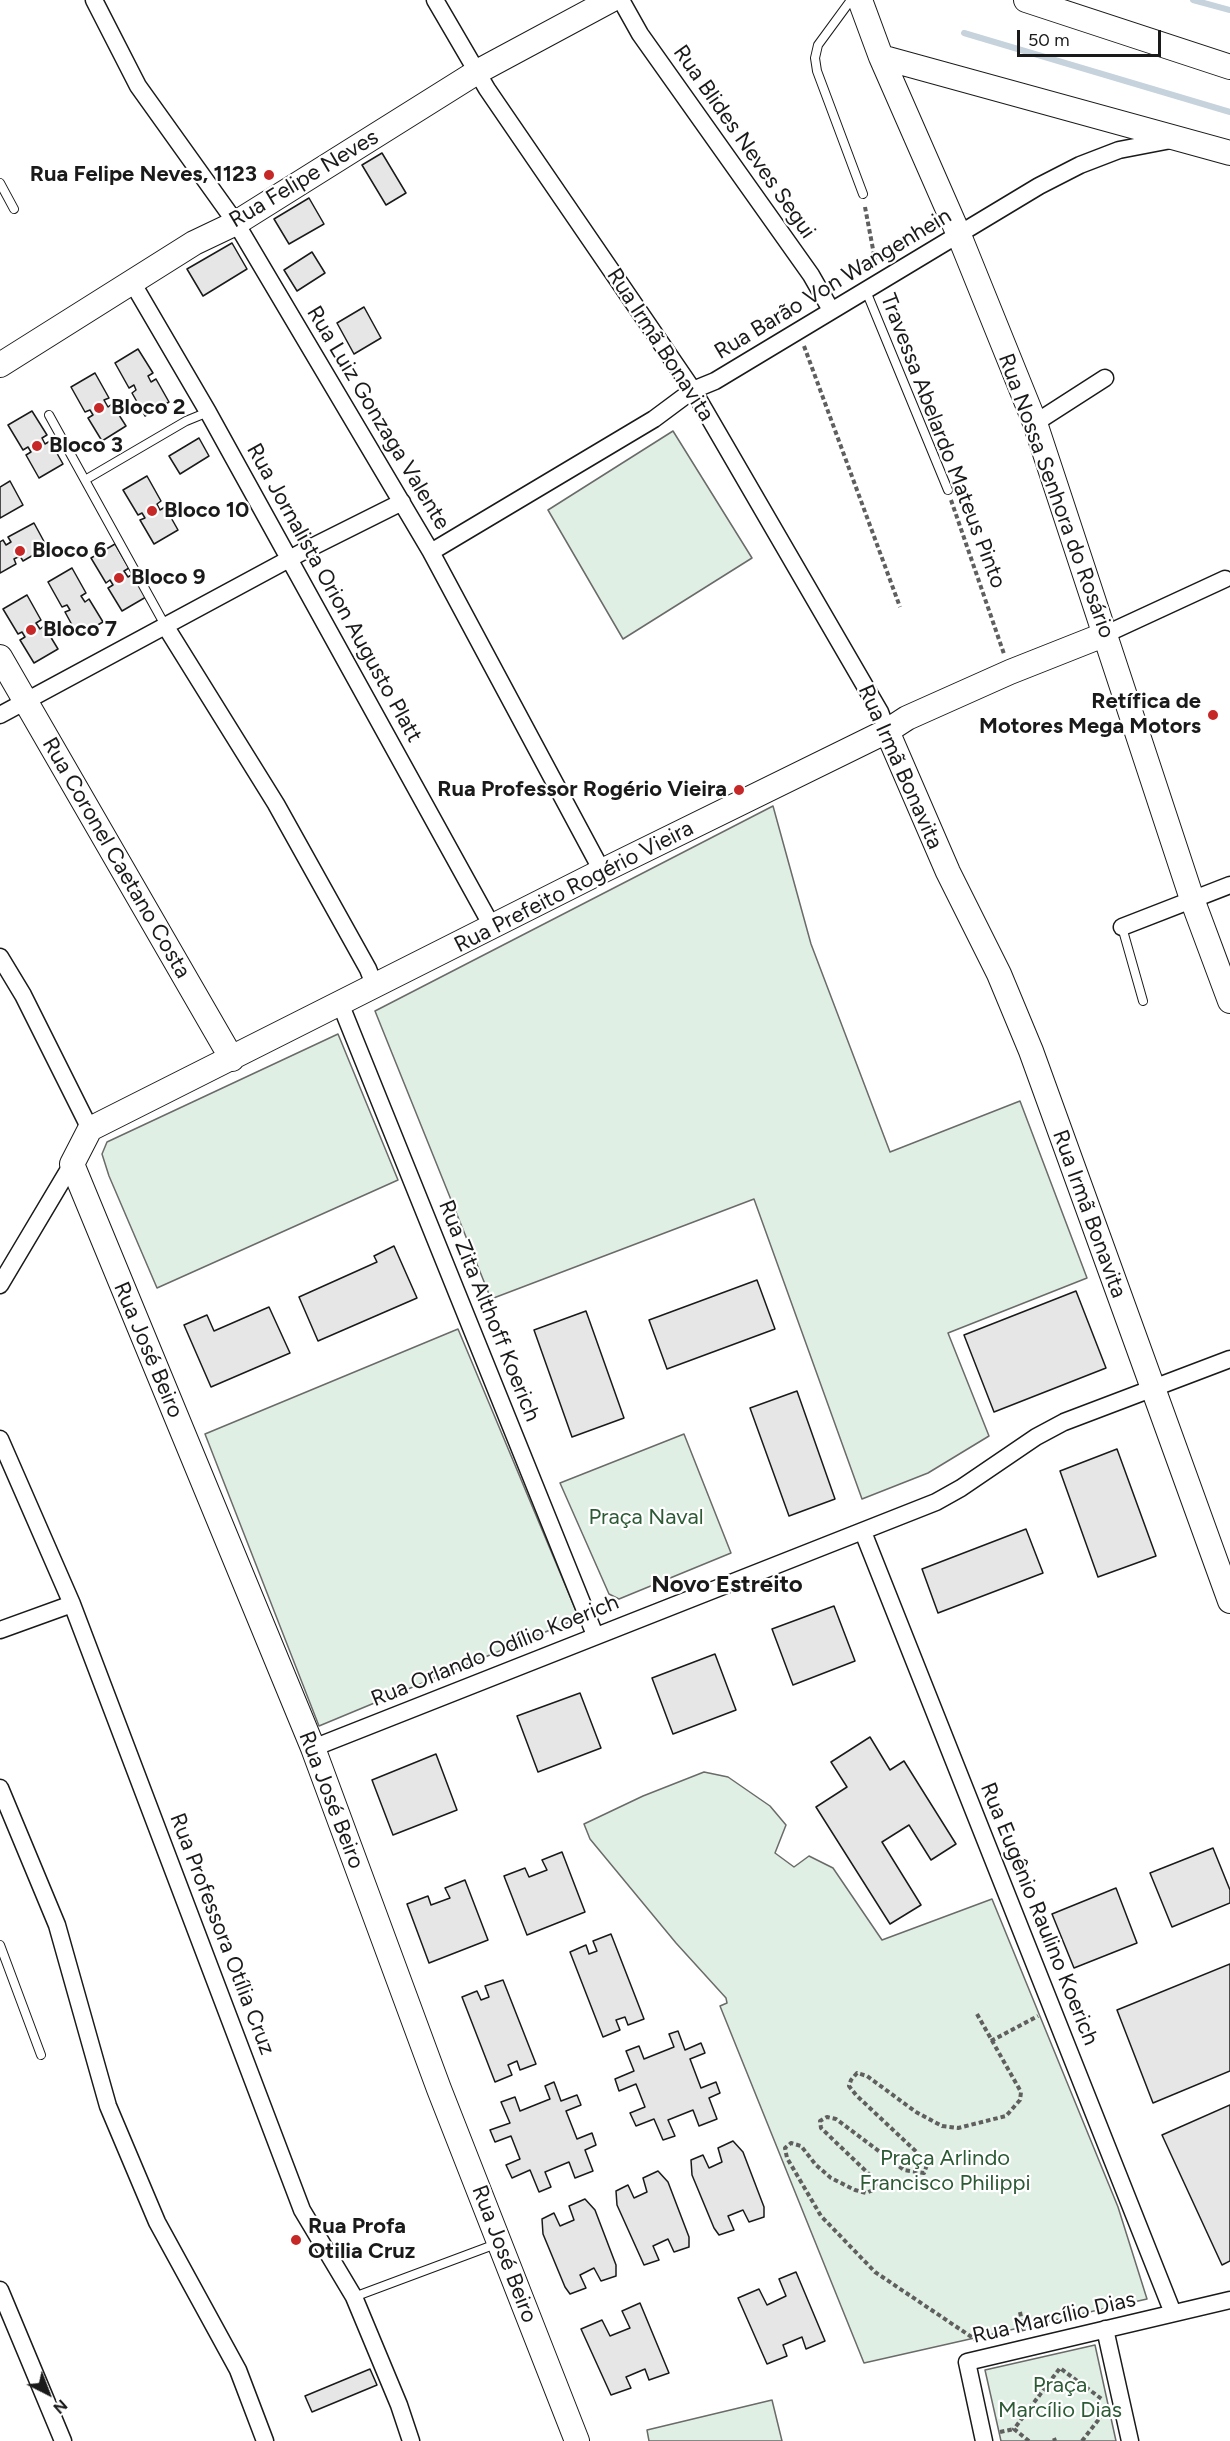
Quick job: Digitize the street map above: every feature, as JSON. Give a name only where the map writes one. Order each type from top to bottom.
[{"type":"street","name":"Rua Luiz Gonzaga Valente","points":[[94,0],[138,86],[236,223],[402,502],[602,871]]},
{"type":"street","name":"Rua Irmã Bonavita","points":[[435,0],[477,72],[693,390],[879,711],[948,872],[999,974],[1031,1052],[1230,1601]]},
{"type":"street","name":"Rua Felipe Neves","points":[[0,365],[194,243],[236,223],[477,72],[612,0]]},
{"type":"street","name":"Rua Blides Neves Segui","points":[[621,0],[640,34],[811,275],[831,310]]},
{"type":"street","name":"Rua Nossa Senhora do Rosário","points":[[860,0],[880,57],[959,235],[1035,423],[1192,899],[1230,1000]]},
{"type":"street","points":[[1026,0],[1230,68]]},
{"type":"street","points":[[880,57],[1230,153]]},
{"type":"street","name":"Rua Barão Von Wangenhein","points":[[431,552],[654,419],[693,390],[715,381],[1039,186],[1080,165],[1119,150],[1178,138]]},
{"type":"street","name":"Rua Jornalista Orion Augusto Platt","points":[[132,282],[208,412],[493,928]]},
{"type":"street","points":[[1035,423],[1105,378]]},
{"type":"street","points":[[0,715],[288,560],[402,502]]},
{"type":"street","name":"Rua Prefeito Rogério Vieira","points":[[90,1130],[602,871],[887,731],[907,718],[1010,672],[1106,634],[1225,579]]},
{"type":"street","points":[[166,627],[276,804],[368,969],[375,987]]},
{"type":"street","name":"Rua Coronel Caetano Costa","points":[[0,657],[232,1059]]},
{"type":"street","points":[[1122,927],[1230,885]]},
{"type":"street","points":[[0,957],[23,994],[90,1130],[0,1286]]},
{"type":"street","name":"Rua Zita Althoff Koerich","points":[[340,1003],[595,1635]]},
{"type":"street","name":"Rua José Beiro","points":[[72,1164],[313,1748],[439,2089],[577,2441]]},
{"type":"street","name":"Rua Orlando Odílio Koerich","points":[[313,1748],[936,1502],[961,1488],[1036,1437],[1064,1422],[1230,1359]]},
{"type":"street","name":"Rua Professora Otília Cruz","points":[[0,1439],[72,1605],[302,2210],[354,2297],[399,2405],[411,2441]]},
{"type":"street","name":"Rua Eugênio Raulino Koerich","points":[[863,1532],[1173,2313]]},
{"type":"street","points":[[0,1630],[72,1605]]},
{"type":"street","points":[[0,1788],[57,1925],[108,2106],[157,2222],[238,2370],[265,2441]]},
{"type":"street","points":[[0,2290],[63,2441]]},
{"type":"street","name":"Rua Marcílio Dias","points":[[984,2441],[968,2362],[1230,2300]]},
{"type":"street","points":[[1106,2329],[1130,2441]]},
{"type":"lane","points":[[850,0],[818,45],[815,58],[863,194]]},
{"type":"lane","points":[[0,183],[14,209]]},
{"type":"lane","name":"Travessa Abelardo Mateus Pinto","points":[[873,287],[948,490]]},
{"type":"lane","points":[[85,480],[186,421],[208,412]]},
{"type":"lane","points":[[49,415],[166,627]]},
{"type":"lane","points":[[1122,927],[1143,1001]]},
{"type":"lane","points":[[0,1945],[41,2055]]},
{"type":"lane","points":[[354,2297],[499,2242]]},
{"type":"path","points":[[863,194],[873,287]]},
{"type":"path","points":[[798,332],[900,607]]},
{"type":"path","name":"Travessa Abelardo Mateus Pinto","points":[[948,490],[1010,672]]},
{"type":"path","points":[[991,2041],[1052,2009]]},
{"type":"path","points":[[977,2014],[1022,2092],[1020,2100],[1005,2115],[958,2128],[942,2126],[916,2112],[867,2076],[857,2073],[850,2079],[849,2086],[856,2095],[924,2159],[927,2165],[924,2173],[904,2170],[836,2120],[827,2117],[820,2121],[820,2128],[872,2177],[877,2184],[873,2190],[866,2193],[831,2178],[801,2146],[791,2143],[785,2148],[787,2158],[821,2216],[875,2272],[998,2354]]},
{"type":"path","points":[[1029,2441],[1014,2429],[1060,2368],[1109,2405],[1082,2441]]},
{"type":"green space","points":[[673,431],[752,558],[623,639],[548,510]]},
{"type":"green space","points":[[773,806],[811,944],[890,1152],[1020,1101],[1087,1278],[948,1333],[989,1436],[928,1473],[862,1499],[754,1199],[491,1299],[375,1011]]},
{"type":"green space","points":[[338,1034],[398,1180],[157,1288],[109,1176],[102,1154],[107,1142]]},
{"type":"green space","points":[[458,1329],[579,1618],[319,1726],[205,1434]]},
{"type":"green space","name":"Praça Naval","points":[[684,1434],[731,1553],[619,1599],[609,1594],[560,1483]]},
{"type":"green space","name":"Praça Arlindo Francisco Philippi","points":[[704,1772],[728,1777],[770,1806],[786,1825],[775,1853],[794,1867],[809,1856],[833,1868],[882,1940],[992,1899],[1118,2207],[1147,2299],[864,2363],[720,2006],[727,2003],[726,1998],[676,1943],[590,1839],[584,1824],[643,1796]]},
{"type":"green space","name":"Praça Marcílio Dias","points":[[1095,2345],[1116,2441],[1001,2441],[985,2370]]},
{"type":"green space","points":[[772,2400],[782,2441],[649,2441],[647,2430]]},
{"type":"building","points":[[382,153],[406,193],[386,205],[362,165]]},
{"type":"building","points":[[309,198],[324,224],[289,244],[274,219]]},
{"type":"building","points":[[232,243],[247,269],[203,296],[187,269]]},
{"type":"building","points":[[312,252],[325,273],[297,291],[284,270]]},
{"type":"building","points":[[364,307],[381,338],[354,354],[337,323]]},
{"type":"building","points":[[138,349],[153,373],[148,376],[151,382],[156,379],[169,402],[145,416],[132,393],[136,390],[134,385],[129,388],[115,363]]},
{"type":"building","name":"Bloco 2","points":[[95,373],[109,398],[104,400],[108,407],[112,404],[126,426],[102,441],[88,418],[93,415],[90,410],[85,412],[71,387]]},
{"type":"building","name":"Bloco 3","points":[[32,411],[47,435],[42,438],[45,444],[50,441],[63,464],[39,478],[26,455],[31,452],[28,447],[23,450],[8,425]]},
{"type":"building","points":[[199,438],[209,456],[180,474],[169,456]]},
{"type":"building","name":"Bloco 10","points":[[147,476],[161,501],[157,504],[160,510],[165,507],[178,530],[154,544],[140,520],[145,518],[142,513],[138,515],[123,490]]},
{"type":"building","points":[[10,481],[23,505],[0,518],[0,487]]},
{"type":"building","name":"Bloco 6","points":[[34,523],[47,547],[23,561],[20,556],[14,559],[16,564],[0,573],[0,542],[3,540],[6,545],[11,542],[8,537]]},
{"type":"building","name":"Bloco 9","points":[[115,544],[129,568],[124,571],[128,577],[133,574],[146,597],[122,611],[108,588],[113,585],[110,580],[106,583],[91,558]]},
{"type":"building","points":[[72,568],[86,593],[81,596],[85,602],[89,599],[103,622],[78,636],[65,612],[70,610],[67,605],[62,607],[48,582]]},
{"type":"building","name":"Bloco 7","points":[[27,595],[41,620],[36,623],[40,629],[44,626],[58,649],[34,663],[20,640],[25,637],[22,632],[18,634],[3,609]]},
{"type":"building","points":[[394,1246],[417,1298],[318,1341],[299,1297],[377,1262],[374,1256]]},
{"type":"building","points":[[757,1280],[775,1329],[667,1369],[649,1320]]},
{"type":"building","points":[[1076,1291],[1106,1368],[994,1412],[964,1335]]},
{"type":"building","points":[[269,1307],[290,1353],[211,1387],[184,1325],[207,1315],[214,1331]]},
{"type":"building","points":[[586,1311],[624,1418],[572,1437],[534,1330]]},
{"type":"building","points":[[797,1391],[835,1499],[789,1516],[750,1408]]},
{"type":"building","points":[[1117,1449],[1156,1556],[1098,1577],[1060,1471]]},
{"type":"building","points":[[1026,1529],[1043,1573],[938,1613],[922,1569]]},
{"type":"building","points":[[834,1606],[855,1661],[793,1685],[772,1629]]},
{"type":"building","points":[[715,1654],[736,1710],[673,1734],[652,1678]]},
{"type":"building","points":[[580,1693],[601,1748],[538,1772],[517,1716]]},
{"type":"building","points":[[870,1737],[890,1770],[904,1761],[956,1844],[931,1860],[909,1825],[882,1842],[921,1905],[890,1924],[816,1807],[847,1787],[831,1762]]},
{"type":"building","points":[[436,1754],[457,1810],[393,1835],[372,1780]]},
{"type":"building","points":[[1213,1848],[1230,1890],[1230,1903],[1172,1927],[1150,1873]]},
{"type":"building","points":[[562,1852],[585,1912],[527,1935],[504,1876],[525,1868],[529,1877],[547,1870],[542,1860]]},
{"type":"building","points":[[465,1880],[488,1940],[429,1963],[407,1904],[428,1896],[431,1905],[450,1898],[445,1888]]},
{"type":"building","points":[[1116,1888],[1137,1943],[1074,1968],[1052,1914]]},
{"type":"building","points":[[611,1934],[644,2019],[628,2025],[625,2017],[616,2020],[620,2030],[603,2037],[570,1952],[586,1945],[589,1954],[597,1951],[593,1941]]},
{"type":"building","points":[[1230,1964],[1230,2071],[1153,2103],[1117,2010]]},
{"type":"building","points":[[503,1980],[536,2064],[520,2070],[517,2061],[508,2065],[512,2075],[495,2082],[462,1997],[477,1991],[481,2000],[489,1997],[485,1986]]},
{"type":"building","points":[[678,2031],[685,2050],[701,2043],[705,2053],[690,2059],[701,2088],[716,2082],[720,2093],[709,2098],[717,2119],[699,2126],[693,2110],[668,2120],[675,2136],[663,2140],[654,2119],[636,2126],[630,2113],[645,2107],[636,2084],[619,2091],[615,2079],[634,2071],[626,2051],[639,2046],[644,2059],[674,2047],[669,2034]]},
{"type":"building","points":[[554,2082],[561,2101],[577,2095],[581,2105],[566,2111],[577,2139],[592,2133],[596,2145],[585,2150],[593,2171],[575,2178],[569,2162],[545,2172],[551,2187],[539,2192],[530,2170],[512,2178],[506,2165],[520,2159],[511,2136],[495,2142],[490,2130],[510,2123],[501,2102],[515,2097],[520,2111],[550,2099],[545,2086]]},
{"type":"building","points":[[1230,2105],[1230,2261],[1222,2265],[1162,2135]]},
{"type":"building","points":[[733,2141],[743,2152],[764,2207],[764,2217],[749,2222],[743,2210],[728,2216],[734,2230],[719,2235],[692,2175],[691,2160],[703,2155],[709,2168],[722,2162],[718,2148]]},
{"type":"building","points":[[658,2171],[668,2182],[689,2237],[689,2247],[674,2252],[668,2239],[653,2246],[659,2260],[644,2265],[617,2205],[616,2191],[628,2185],[634,2198],[647,2192],[643,2178]]},
{"type":"building","points":[[585,2199],[595,2210],[616,2265],[616,2276],[601,2281],[594,2268],[580,2275],[586,2288],[570,2294],[543,2234],[542,2219],[554,2213],[560,2226],[574,2220],[569,2206]]},
{"type":"building","points":[[796,2272],[825,2341],[806,2349],[802,2337],[783,2345],[787,2356],[767,2364],[738,2298],[759,2289],[767,2305],[786,2296],[779,2279]]},
{"type":"building","points":[[640,2303],[669,2373],[649,2380],[645,2369],[626,2377],[631,2388],[611,2395],[581,2329],[602,2320],[610,2336],[630,2328],[622,2311]]},
{"type":"building","points":[[370,2369],[377,2385],[312,2412],[305,2396]]},
{"type":"waterway","points":[[1193,0],[1230,10]]},
{"type":"waterway","points":[[964,33],[1230,112]]},
{"type":"place","name":"Rua Felipe Neves, 1123","points":[[269,175]]},
{"type":"place","name":"Bloco 2","points":[[99,408]]},
{"type":"place","name":"Bloco 3","points":[[37,446]]},
{"type":"place","name":"Bloco 10","points":[[152,511]]},
{"type":"place","name":"Bloco 6","points":[[20,551]]},
{"type":"place","name":"Bloco 9","points":[[119,578]]},
{"type":"place","name":"Bloco 7","points":[[31,630]]},
{"type":"place","name":"Retífica de Motores Mega Motors","points":[[1213,715]]},
{"type":"place","name":"Rua Professor Rogério Vieira","points":[[739,790]]},
{"type":"place","name":"Rua Profa Otilia Cruz","points":[[296,2240]]},
{"type":"district","name":"Novo Estreito","points":[[727,1585]]}]
